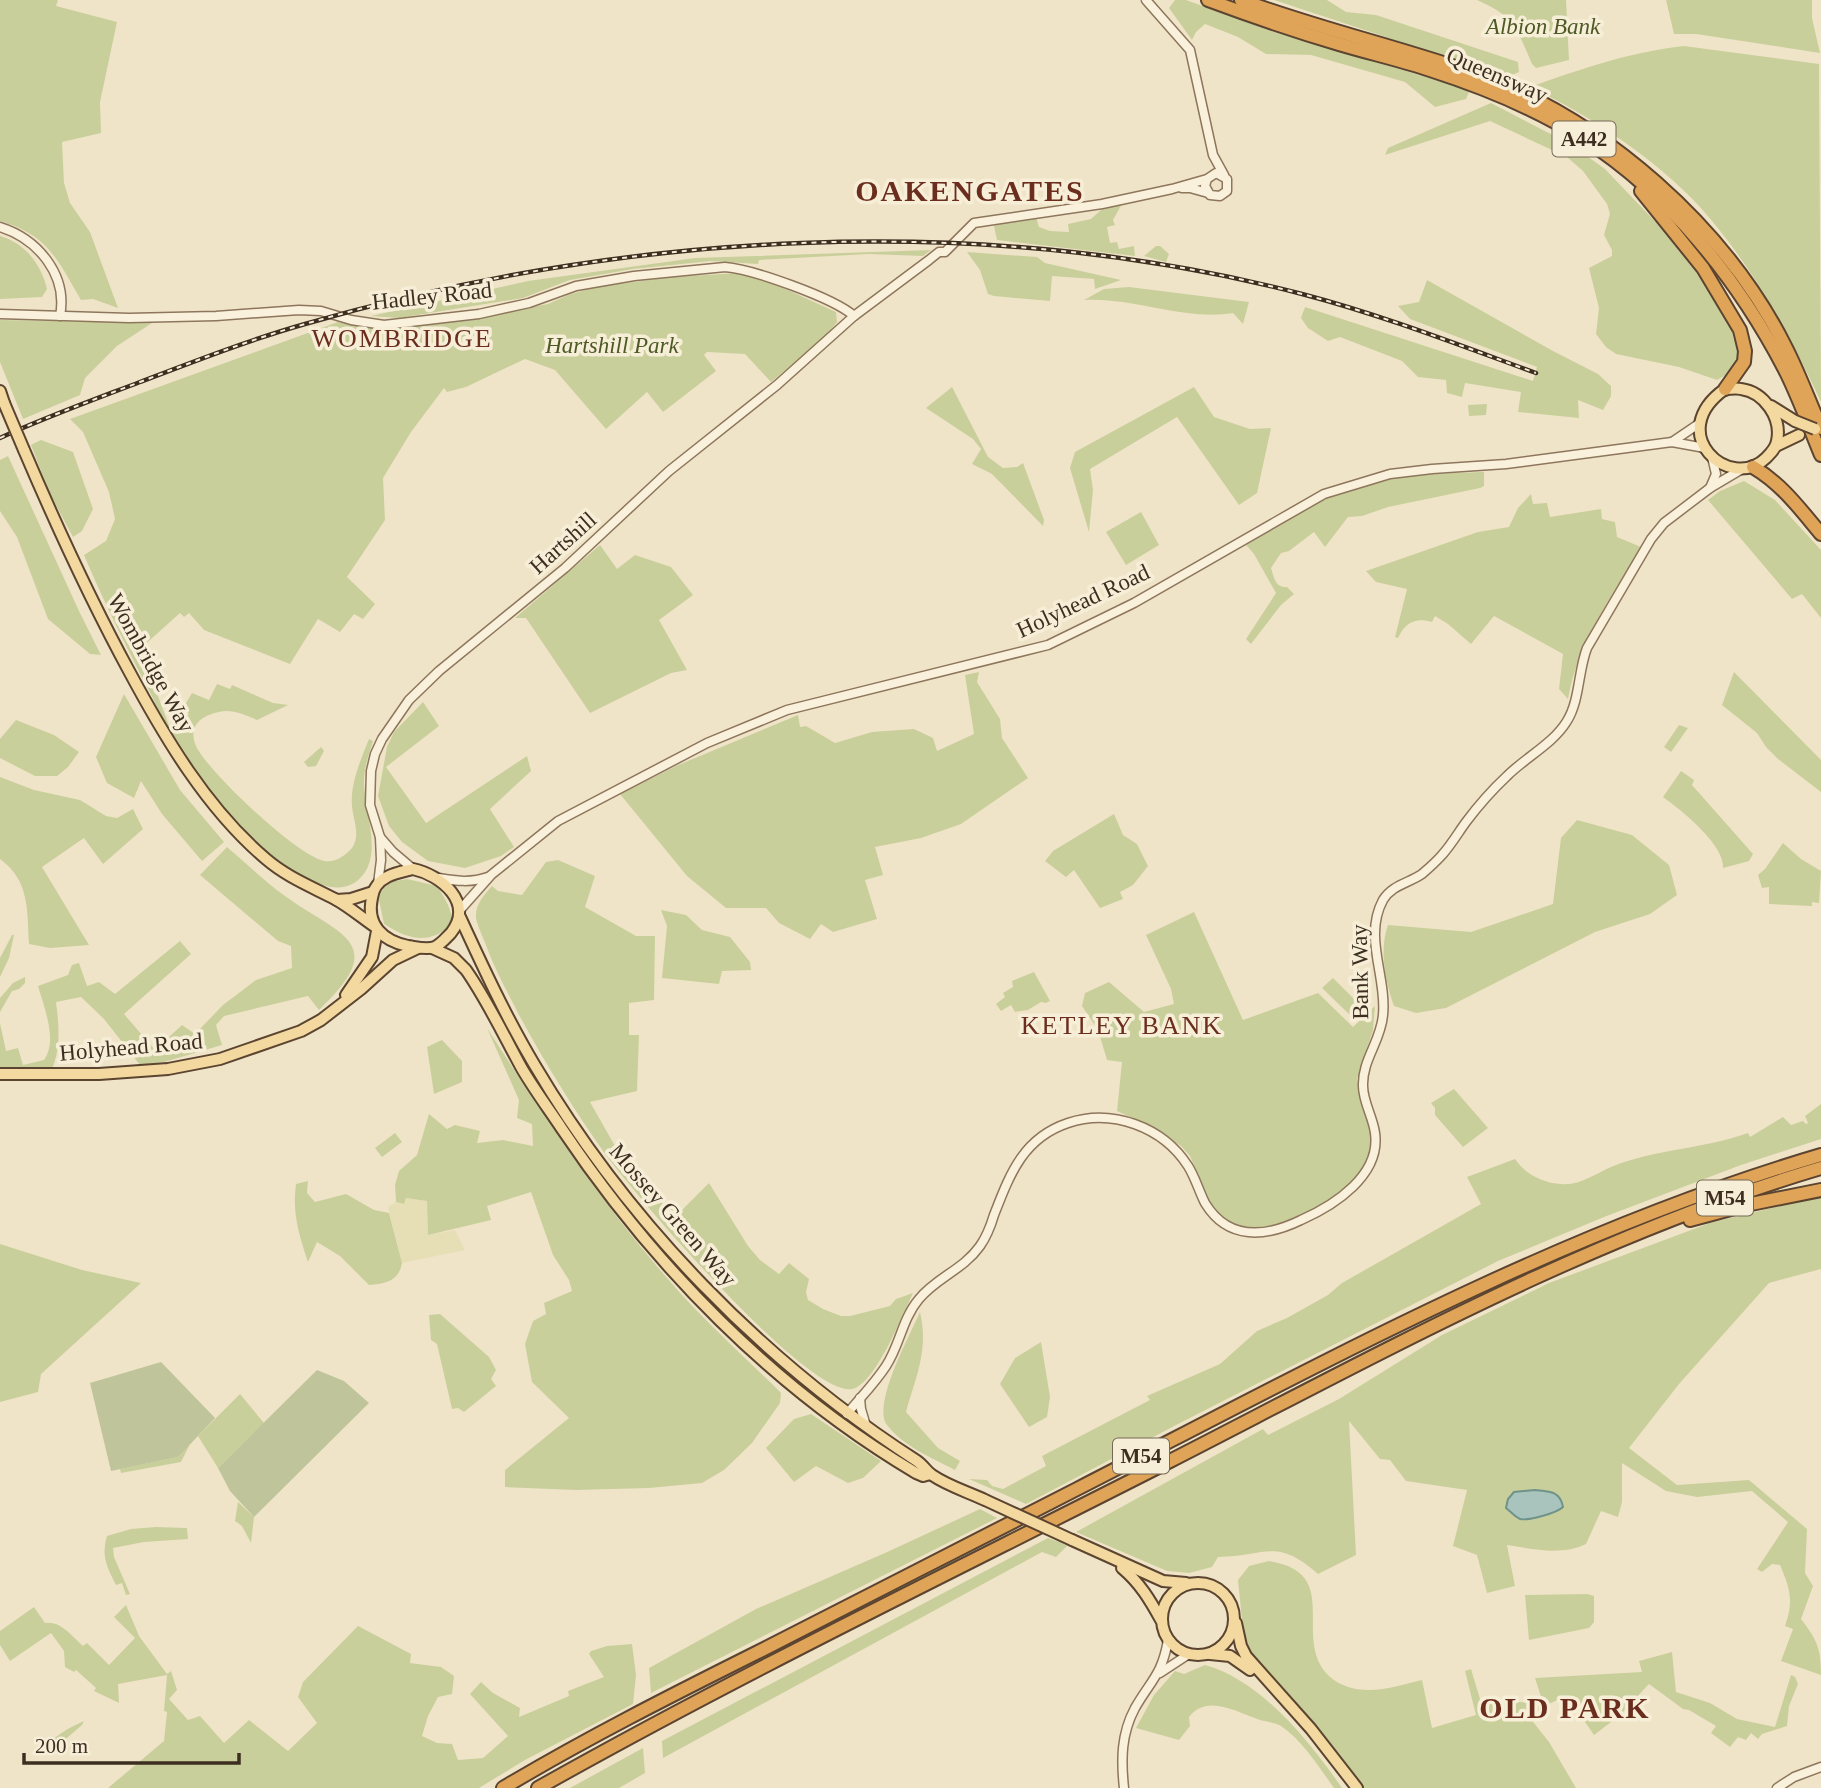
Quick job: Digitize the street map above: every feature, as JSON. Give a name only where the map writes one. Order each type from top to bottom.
[{"type":"highway","name":"Queensway","points":[[1208,0],[1340,44],[1429,69],[1516,103],[1584,139],[1658,197],[1692,232],[1734,284],[1784,368],[1821,455]]},
{"type":"highway","name":"Queensway","points":[[1241,0],[1481,76],[1555,109],[1597,136],[1652,178],[1702,226],[1725,254],[1785,345],[1819,429]]},
{"type":"highway","name":"A442","points":[[1631,176],[1703,268],[1740,330],[1745,351],[1744,362],[1725,389]]},
{"type":"highway","points":[[1747,468],[1771,478],[1821,534]]},
{"type":"highway","name":"M54","points":[[503,1788],[563,1752],[660,1702],[1503,1274],[1664,1207],[1821,1152]]},
{"type":"highway","name":"M54","points":[[538,1788],[704,1699],[1514,1285],[1726,1198],[1821,1168]]},
{"type":"highway","name":"M54","points":[[1632,1236],[1746,1205],[1821,1190]]},
{"type":"main road","points":[[1725,389],[1742,389],[1761,398],[1795,421],[1819,429],[1776,446],[1762,461],[1747,468],[1724,465],[1709,452],[1699,430],[1700,420],[1709,402],[1725,389]]},
{"type":"main road","name":"Wombridge Way","points":[[0,391],[69,553],[107,631],[152,713],[198,782],[237,830],[267,859],[294,879],[337,900],[376,928]]},
{"type":"main road","points":[[1768,404],[1778,429],[1776,446]]},
{"type":"main road","points":[[337,900],[351,899],[375,888],[388,876],[413,869],[439,878],[452,894],[460,914],[448,936],[432,948],[396,944],[376,928],[370,913],[375,888]]},
{"type":"main road","name":"Mossey Green Way","points":[[460,914],[499,1002],[576,1131],[640,1214],[724,1306],[775,1356],[847,1414],[921,1464],[930,1474],[1163,1581],[1188,1584]]},
{"type":"main road","points":[[338,1006],[368,966],[376,928]]},
{"type":"main road","name":"Holyhead Road","points":[[0,1074],[22,1076],[113,1073],[168,1069],[220,1059],[302,1031],[361,989],[393,960],[418,948]]},
{"type":"main road","name":"Mossey Green Way","points":[[432,948],[457,960],[470,975],[523,1070],[596,1178],[702,1302],[802,1395],[858,1437],[912,1471],[920,1475],[930,1474]]},
{"type":"main road","points":[[724,1306],[742,1331],[800,1382],[805,1389],[802,1395]]},
{"type":"main road","points":[[847,1414],[845,1419],[849,1426],[907,1464],[912,1471]]},
{"type":"main road","name":"Mossey Green Way","points":[[1112,1559],[1134,1578],[1149,1597],[1161,1620]]},
{"type":"main road","points":[[1274,1690],[1240,1661],[1230,1656],[1194,1656],[1179,1651],[1163,1632],[1163,1607],[1169,1596],[1188,1584],[1199,1583],[1220,1590],[1230,1602],[1246,1656],[1311,1730],[1357,1788]]},
{"type":"main road","points":[[1210,1654],[1223,1646],[1228,1639],[1235,1617]]},
{"type":"street","points":[[1146,0],[1190,50],[1213,155],[1229,185],[1225,193],[1216,197],[1190,188],[1172,188]]},
{"type":"street","points":[[1208,193],[1205,186],[1213,155]]},
{"type":"street","points":[[1172,188],[1216,173],[1224,175]]},
{"type":"street","name":"Hartshill","points":[[375,888],[381,860],[380,837],[370,805],[371,771],[375,754],[390,724],[447,664],[565,568],[669,471],[777,386],[854,316],[974,223],[1077,209],[1172,188]]},
{"type":"street","points":[[0,227],[29,241],[49,263],[59,287],[60,316]]},
{"type":"street","name":"Hadley Road","points":[[0,314],[216,316],[299,310],[321,311],[351,320],[384,325],[479,314],[529,303],[576,286],[634,276],[725,267],[740,268],[773,279],[840,305],[854,316]]},
{"type":"street","points":[[1672,443],[1700,420]]},
{"type":"street","points":[[1672,443],[1709,452],[1716,474],[1710,488]]},
{"type":"street","name":"Holyhead Road","points":[[460,914],[491,876],[558,821],[707,743],[787,710],[1048,645],[1134,604],[1324,494],[1390,474],[1506,464],[1672,443]]},
{"type":"street","name":"Bank Way","points":[[847,1414],[887,1365],[909,1312],[921,1296],[967,1262],[983,1243],[1016,1161],[1036,1139],[1061,1125],[1079,1119],[1103,1117],[1129,1122],[1148,1131],[1166,1142],[1179,1155],[1189,1167],[1212,1212],[1233,1230],[1259,1233],[1286,1227],[1332,1202],[1362,1177],[1372,1160],[1376,1145],[1363,1091],[1365,1064],[1380,1033],[1383,1015],[1376,942],[1380,907],[1386,895],[1432,865],[1507,775],[1562,728],[1572,709],[1587,648],[1651,539],[1664,523],[1710,488],[1747,468]]},
{"type":"street","name":"Hartshill","points":[[380,837],[413,869]]},
{"type":"street","points":[[439,878],[459,882],[491,876]]},
{"type":"street","points":[[860,1398],[868,1429]]},
{"type":"street","points":[[1124,1788],[1122,1744],[1134,1710],[1163,1664],[1168,1640]]},
{"type":"street","points":[[1157,1675],[1189,1654]]},
{"type":"street","points":[[1777,1788],[1794,1777],[1821,1767]]},
{"type":"shaded area","points":[[406,1198],[427,1201],[428,1235],[455,1230],[465,1250],[402,1263],[388,1207],[396,1202],[404,1204]]},
{"type":"green space","points":[[0,0],[58,0],[56,6],[117,22],[100,102],[101,133],[62,142],[64,183],[70,203],[90,232],[118,308],[93,299],[81,300],[50,250],[30,233],[0,221]]},
{"type":"green space","points":[[1175,0],[1186,0],[1271,31],[1469,92],[1466,99],[1435,107],[1405,82],[1311,55],[1266,54],[1238,37],[1205,24],[1192,40],[1169,8]]},
{"type":"green space","points":[[1274,0],[1327,0],[1346,12],[1376,15],[1518,62],[1519,72],[1507,77]]},
{"type":"green space","name":"Albion Bank","points":[[1477,0],[1566,0],[1569,60],[1536,68],[1513,24],[1490,6]]},
{"type":"green space","points":[[1666,0],[1812,0],[1812,18],[1820,53],[1696,34],[1674,34]]},
{"type":"green space","points":[[1684,46],[1819,64],[1821,402],[1768,300],[1736,252],[1700,207],[1663,172],[1621,140],[1530,87],[1625,57]]},
{"type":"green space","points":[[1491,103],[1570,144],[1605,169],[1691,259],[1725,312],[1740,351],[1735,370],[1717,380],[1679,367],[1616,354],[1606,347],[1596,334],[1599,308],[1589,268],[1612,256],[1612,250],[1604,235],[1610,214],[1607,204],[1583,171],[1567,157],[1490,121],[1385,155],[1388,148]]},
{"type":"green space","points":[[1122,204],[1113,220],[1115,225],[1107,227],[1110,243],[1117,242],[1119,249],[1134,246],[1135,256],[997,240],[994,226],[1000,223],[1036,217],[1039,227],[1050,231],[1069,232],[1068,224],[1091,219],[1102,209]]},
{"type":"green space","points":[[0,236],[24,249],[36,263],[47,289],[42,297],[0,299]]},
{"type":"green space","points":[[1156,246],[1169,254],[1166,262],[1144,256]]},
{"type":"green space","points":[[931,250],[923,256],[869,254],[759,260],[758,264],[711,261],[633,269],[570,280],[523,298],[399,318],[371,316],[528,281],[695,258]]},
{"type":"green space","points":[[967,252],[1037,257],[1045,263],[1121,280],[1095,289],[1094,279],[1052,276],[1050,301],[994,296],[988,294],[980,270]]},
{"type":"green space","name":"Hartshill Park","points":[[740,273],[768,281],[836,312],[837,322],[826,336],[771,382],[745,354],[707,352],[704,355],[716,371],[663,412],[647,392],[606,429],[555,370],[525,359],[466,387],[447,392],[444,388],[411,432],[383,478],[385,520],[347,577],[375,604],[363,619],[354,614],[340,632],[318,619],[290,664],[204,630],[189,613],[184,617],[180,613],[140,649],[170,728],[189,714],[183,708],[192,693],[209,700],[217,684],[230,689],[232,685],[273,703],[288,705],[257,720],[230,711],[211,714],[195,726],[194,740],[205,760],[255,812],[294,844],[324,861],[339,858],[355,843],[353,789],[369,739],[373,741],[364,782],[372,842],[368,865],[363,875],[350,885],[328,886],[306,878],[265,850],[229,815],[182,754],[166,727],[84,555],[106,541],[115,519],[109,492],[83,432],[70,419],[338,322],[376,328],[459,320],[548,304],[595,287],[672,277]]},
{"type":"green space","points":[[1427,280],[1598,374],[1611,386],[1611,396],[1603,410],[1578,400],[1579,418],[1518,412],[1521,392],[1465,383],[1462,397],[1447,393],[1446,380],[1418,377],[1402,361],[1340,337],[1328,341],[1308,328],[1301,318],[1305,307],[1533,381],[1537,367],[1410,319],[1398,306],[1419,302]]},
{"type":"green space","points":[[1129,287],[1249,302],[1243,324],[1233,313],[1196,314],[1121,302],[1084,300],[1104,289]]},
{"type":"green space","points":[[0,320],[152,323],[117,346],[85,378],[80,395],[23,419],[0,362]]},
{"type":"green space","points":[[952,387],[988,457],[1003,468],[1017,467],[1023,463],[1044,520],[1043,526],[992,474],[972,464],[981,449],[973,439],[926,408]]},
{"type":"green space","points":[[1194,387],[1214,417],[1250,429],[1271,428],[1257,493],[1239,505],[1177,417],[1090,469],[1093,490],[1089,532],[1070,468],[1075,452]]},
{"type":"green space","points":[[1487,404],[1486,415],[1469,416],[1468,405]]},
{"type":"green space","points":[[41,440],[73,452],[93,509],[82,531],[73,537],[50,494],[31,445]]},
{"type":"green space","points":[[8,456],[101,655],[90,654],[48,619],[17,537],[0,511],[0,460]]},
{"type":"green space","points":[[1484,472],[1484,486],[1480,488],[1348,517],[1325,547],[1314,532],[1289,551],[1281,553],[1271,568],[1273,575],[1277,584],[1287,587],[1294,594],[1281,605],[1251,644],[1246,639],[1276,593],[1246,545],[1312,505],[1353,486],[1390,478]]},
{"type":"green space","points":[[1744,481],[1775,500],[1821,550],[1821,618],[1802,594],[1792,599],[1708,500],[1720,491]]},
{"type":"green space","points":[[1531,494],[1533,504],[1547,503],[1550,517],[1601,509],[1602,519],[1615,522],[1617,537],[1641,547],[1588,639],[1568,699],[1559,689],[1563,654],[1494,616],[1471,644],[1435,616],[1432,622],[1411,622],[1398,638],[1395,637],[1407,589],[1376,582],[1366,571],[1478,532],[1509,527],[1518,508]]},
{"type":"green space","points":[[1141,512],[1159,545],[1126,565],[1106,532]]},
{"type":"green space","points":[[600,545],[617,569],[635,555],[671,567],[693,595],[659,620],[687,670],[671,673],[590,713],[526,618],[515,618]]},
{"type":"green space","points":[[979,672],[977,682],[1000,719],[1002,738],[1028,778],[961,824],[921,838],[875,847],[883,875],[865,880],[877,919],[833,932],[821,924],[810,939],[779,923],[766,908],[726,908],[687,876],[620,794],[676,766],[798,715],[800,727],[806,726],[835,743],[872,732],[914,729],[933,738],[937,751],[974,734],[965,675]]},
{"type":"green space","points":[[1734,672],[1821,760],[1821,792],[1778,759],[1757,733],[1722,705]]},
{"type":"green space","points":[[124,694],[180,790],[224,842],[202,861],[162,814],[141,781],[134,798],[107,783],[96,757]]},
{"type":"green space","points":[[423,702],[439,726],[386,767],[426,823],[527,756],[531,771],[490,809],[514,847],[501,856],[465,868],[428,861],[402,842],[389,826],[378,796],[387,747],[394,732]]},
{"type":"green space","points":[[16,720],[54,735],[79,752],[57,776],[35,776],[0,758],[0,739]]},
{"type":"green space","points":[[1679,725],[1688,728],[1671,752],[1664,747]]},
{"type":"green space","points":[[321,747],[324,751],[316,766],[308,767],[304,762]]},
{"type":"green space","points":[[1681,771],[1694,780],[1692,785],[1753,854],[1749,861],[1723,868],[1722,859],[1710,839],[1663,797]]},
{"type":"green space","points":[[0,777],[34,790],[80,800],[106,816],[117,818],[133,809],[143,829],[103,864],[84,838],[42,867],[89,945],[50,948],[29,944],[27,908],[22,887],[10,868],[0,859]]},
{"type":"green space","points":[[1114,814],[1123,835],[1137,844],[1148,866],[1133,885],[1120,892],[1123,899],[1100,908],[1074,870],[1066,877],[1045,861],[1053,851]]},
{"type":"green space","points":[[1577,820],[1632,835],[1669,865],[1677,895],[1650,914],[1595,932],[1446,1008],[1416,1013],[1394,1006],[1384,965],[1388,925],[1471,932],[1553,904],[1561,838]]},
{"type":"green space","points":[[1783,843],[1801,859],[1821,871],[1819,903],[1812,902],[1812,906],[1769,904],[1769,887],[1762,888],[1758,875]]},
{"type":"green space","points":[[227,847],[278,891],[338,931],[349,942],[354,954],[352,969],[341,987],[319,1010],[308,996],[224,1016],[216,1025],[222,1045],[164,1062],[140,1065],[104,1019],[81,997],[56,1002],[58,1044],[52,1069],[9,1071],[0,1068],[0,1023],[6,1051],[18,1048],[23,1065],[44,1060],[50,1034],[38,986],[68,975],[72,965],[79,963],[87,986],[99,982],[115,994],[180,941],[191,954],[124,1014],[155,1050],[182,1025],[195,1034],[223,1005],[256,980],[292,968],[291,946],[278,941],[200,875]]},
{"type":"green space","points":[[558,860],[595,876],[585,907],[636,936],[655,936],[654,1000],[629,1003],[629,1035],[639,1035],[637,1091],[590,1102],[619,1153],[678,1214],[709,1183],[748,1246],[760,1260],[779,1274],[789,1263],[809,1279],[806,1292],[808,1300],[823,1309],[841,1316],[850,1316],[890,1306],[896,1299],[913,1293],[879,1362],[861,1385],[852,1389],[830,1383],[762,1329],[723,1290],[650,1210],[606,1155],[539,1051],[494,966],[478,926],[476,913],[480,901],[492,886],[498,891],[522,895],[546,862]]},
{"type":"green space","points":[[407,879],[437,886],[448,904],[453,924],[436,935],[419,938],[402,934],[384,924],[378,895],[390,882]]},
{"type":"green space","points":[[661,910],[686,915],[702,930],[730,937],[750,962],[751,970],[722,971],[719,984],[662,978],[667,926]]},
{"type":"green space","points":[[1194,912],[1243,1020],[1318,993],[1353,1027],[1375,1006],[1373,1030],[1357,1079],[1372,1134],[1370,1155],[1360,1173],[1321,1206],[1302,1217],[1262,1229],[1241,1227],[1222,1218],[1211,1206],[1190,1156],[1181,1146],[1156,1129],[1117,1111],[1122,1062],[1107,1060],[1098,1030],[1082,1006],[1085,993],[1109,982],[1144,1012],[1174,1004],[1171,989],[1146,935]]},
{"type":"green space","points":[[12,935],[9,958],[0,977],[0,958]]},
{"type":"green space","points":[[1034,972],[1050,1001],[1041,1002],[1028,1010],[1015,1012],[1011,1005],[1001,1011],[996,1004],[1005,997],[1003,993],[1013,987],[1012,981]]},
{"type":"green space","points":[[25,977],[25,983],[12,991],[0,1012],[0,998],[13,983]]},
{"type":"green space","points":[[1333,978],[1360,1005],[1350,1015],[1322,988]]},
{"type":"green space","points":[[487,1028],[556,1132],[629,1232],[694,1308],[781,1393],[780,1403],[752,1443],[724,1470],[702,1483],[576,1490],[505,1487],[505,1470],[569,1418],[532,1382],[525,1344],[533,1321],[546,1314],[544,1303],[572,1291],[569,1280],[553,1255],[531,1192],[487,1206],[491,1220],[428,1235],[427,1201],[406,1198],[404,1204],[396,1202],[395,1185],[399,1171],[417,1155],[429,1114],[447,1129],[455,1125],[480,1131],[477,1143],[503,1140],[533,1146],[532,1124],[517,1118],[519,1100]]},
{"type":"green space","points":[[442,1040],[462,1061],[462,1082],[434,1094],[427,1047]]},
{"type":"green space","points":[[1454,1089],[1488,1128],[1463,1147],[1435,1115],[1435,1108],[1431,1103]]},
{"type":"green space","points":[[1821,1104],[1821,1139],[1741,1165],[1498,1261],[1026,1504],[969,1479],[987,1480],[992,1486],[1003,1489],[1046,1466],[1042,1456],[1150,1400],[1147,1396],[1220,1364],[1257,1331],[1328,1295],[1342,1283],[1481,1204],[1467,1177],[1515,1159],[1524,1169],[1541,1180],[1561,1184],[1574,1183],[1645,1156],[1714,1143],[1748,1133],[1750,1137],[1783,1117],[1791,1125],[1803,1121],[1806,1124],[1808,1123],[1805,1116]]},
{"type":"green space","points":[[395,1133],[402,1142],[382,1157],[375,1148]]},
{"type":"green space","points":[[308,1181],[307,1193],[315,1202],[346,1194],[374,1210],[389,1213],[402,1263],[394,1278],[369,1285],[340,1256],[317,1242],[308,1262],[299,1233],[295,1205],[296,1184]]},
{"type":"green space","points":[[1821,1196],[1821,1269],[1769,1283],[1679,1384],[1629,1448],[1677,1485],[1749,1480],[1807,1529],[1805,1573],[1813,1586],[1801,1619],[1817,1645],[1821,1675],[1781,1661],[1793,1629],[1785,1626],[1790,1602],[1788,1588],[1780,1565],[1772,1564],[1762,1572],[1757,1569],[1788,1522],[1752,1491],[1697,1497],[1666,1491],[1622,1463],[1622,1502],[1618,1517],[1601,1511],[1586,1544],[1577,1548],[1547,1550],[1507,1545],[1515,1586],[1487,1593],[1477,1555],[1453,1546],[1467,1490],[1406,1481],[1390,1460],[1380,1459],[1349,1421],[1356,1555],[1318,1574],[1292,1556],[1271,1551],[1218,1557],[1212,1567],[1189,1573],[1167,1571],[1076,1532],[1263,1429],[1268,1435],[1339,1399],[1442,1335],[1549,1283],[1710,1223]]},
{"type":"green space","points":[[0,1244],[82,1270],[141,1283],[41,1374],[38,1392],[0,1402]]},
{"type":"green space","points":[[920,1312],[922,1351],[906,1412],[938,1448],[960,1461],[955,1470],[901,1439],[887,1425],[884,1415],[888,1386]]},
{"type":"green space","points":[[440,1314],[489,1357],[496,1370],[491,1379],[496,1386],[464,1412],[458,1408],[452,1409],[437,1344],[431,1340],[429,1315]]},
{"type":"green space","points":[[1041,1342],[1050,1397],[1047,1417],[1029,1427],[1000,1384],[1015,1358]]},
{"type":"green space","points":[[161,1362],[215,1418],[178,1457],[111,1471],[90,1383]]},
{"type":"green space","points":[[317,1370],[344,1381],[369,1403],[254,1517],[230,1491],[218,1468]]},
{"type":"green space","points":[[240,1394],[264,1423],[218,1468],[198,1436]]},
{"type":"green space","points":[[811,1414],[881,1461],[863,1478],[848,1483],[816,1466],[794,1482],[766,1448],[794,1419]]},
{"type":"green space","points":[[190,1444],[181,1462],[121,1473],[120,1469],[178,1457]]},
{"type":"green space","points":[[238,1502],[254,1517],[251,1543],[242,1526],[235,1521]]},
{"type":"green space","points":[[980,1509],[997,1518],[651,1693],[649,1668],[756,1609]]},
{"type":"green space","points":[[187,1528],[188,1539],[144,1542],[113,1548],[114,1557],[130,1594],[126,1595],[122,1583],[116,1585],[108,1567],[105,1556],[107,1536],[131,1529]]},
{"type":"green space","points":[[1048,1538],[1068,1545],[1056,1557],[1042,1552],[663,1758],[662,1741]]},
{"type":"green space","points":[[1269,1561],[1292,1568],[1305,1579],[1311,1593],[1314,1644],[1318,1661],[1329,1676],[1343,1685],[1363,1690],[1389,1688],[1422,1680],[1432,1728],[1476,1715],[1465,1671],[1471,1669],[1480,1699],[1532,1703],[1542,1700],[1535,1678],[1642,1672],[1639,1661],[1672,1652],[1676,1692],[1710,1703],[1737,1719],[1775,1727],[1791,1675],[1795,1677],[1798,1684],[1789,1706],[1787,1726],[1762,1734],[1758,1739],[1751,1733],[1746,1740],[1738,1737],[1730,1747],[1711,1733],[1716,1726],[1683,1709],[1649,1684],[1619,1716],[1594,1735],[1567,1696],[1544,1706],[1530,1718],[1549,1742],[1576,1788],[1364,1788],[1319,1730],[1259,1668],[1249,1653],[1244,1641],[1238,1580],[1249,1566]]},
{"type":"green space","points":[[1525,1595],[1594,1596],[1594,1622],[1589,1628],[1529,1640]]},
{"type":"green space","points":[[126,1605],[139,1636],[167,1674],[171,1671],[177,1690],[169,1699],[188,1720],[200,1716],[224,1743],[249,1720],[288,1751],[317,1723],[298,1697],[303,1682],[358,1626],[411,1654],[410,1663],[441,1667],[454,1676],[452,1694],[438,1697],[422,1736],[437,1743],[452,1744],[458,1760],[483,1758],[508,1736],[470,1694],[481,1682],[493,1693],[520,1708],[519,1717],[569,1696],[568,1691],[604,1677],[589,1654],[591,1651],[607,1646],[632,1644],[636,1675],[633,1704],[525,1760],[479,1788],[108,1788],[164,1741],[167,1675],[118,1684],[119,1703],[94,1691],[96,1688],[76,1670],[74,1672],[65,1667],[64,1651],[51,1633],[10,1661],[0,1645],[0,1631],[34,1607],[45,1623],[61,1626],[83,1646],[87,1643],[109,1665],[135,1638],[114,1617]]},
{"type":"green space","points":[[1205,1665],[1246,1684],[1265,1698],[1315,1751],[1342,1788],[1334,1788],[1303,1746],[1281,1726],[1223,1707],[1205,1706],[1197,1710],[1189,1717],[1190,1726],[1179,1740],[1136,1728],[1154,1695],[1175,1671],[1184,1674]]},
{"type":"green space","points":[[84,1721],[47,1755],[43,1750],[52,1741]]},
{"type":"green space","points":[[643,1748],[645,1773],[619,1788],[570,1788]]},
{"type":"water","points":[[1535,1490],[1557,1495],[1563,1507],[1536,1518],[1524,1519],[1518,1518],[1506,1508],[1508,1499],[1514,1492]]},
{"type":"railway","points":[[0,438],[243,344],[305,324],[426,293],[550,269],[675,252],[802,243],[929,242],[1055,250],[1180,267],[1332,302],[1536,373]]},
{"type":"district","name":"OAKENGATES","points":[[970,190]]},
{"type":"district","name":"WOMBRIDGE","points":[[402,338]]},
{"type":"district","name":"KETLEY BANK","points":[[1122,1025]]},
{"type":"district","name":"OLD PARK","points":[[1565,1707]]}]
